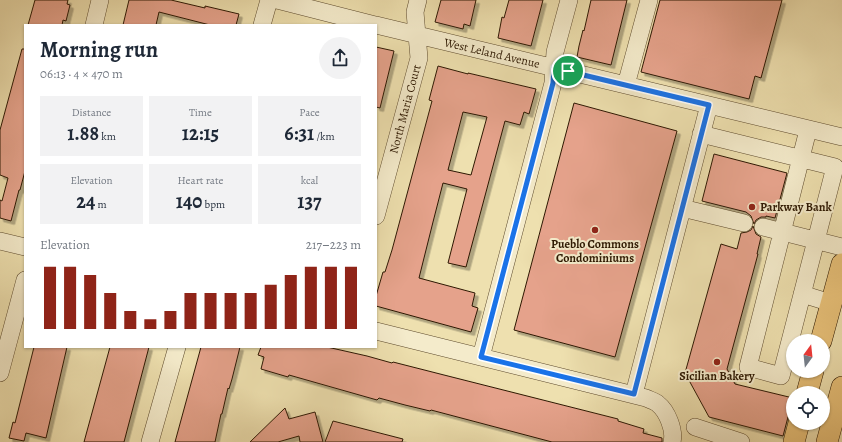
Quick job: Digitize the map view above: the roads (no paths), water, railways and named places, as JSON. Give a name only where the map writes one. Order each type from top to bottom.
[{"type":"main road","points":[[823,334],[836,298],[842,264]]},
{"type":"main road","points":[[827,442],[842,387]]},
{"type":"main road","points":[[794,442],[797,430]]},
{"type":"street","points":[[94,24],[100,0]]},
{"type":"street","points":[[262,24],[269,0]]},
{"type":"street","name":"West Leland Avenue","points":[[277,0],[371,24]]},
{"type":"street","name":"North Maria Court","points":[[377,212],[419,58],[415,12],[418,0]]},
{"type":"street","points":[[481,357],[553,83],[555,52],[569,0]]},
{"type":"street","points":[[626,85],[649,0]]},
{"type":"street","name":"West Leland Avenue","points":[[377,25],[842,137]]},
{"type":"street","points":[[634,394],[709,105]]},
{"type":"street","points":[[701,134],[801,158],[835,167],[781,376],[748,367],[782,232],[801,158],[808,130]]},
{"type":"street","points":[[682,208],[744,223]]},
{"type":"street","points":[[763,227],[842,247]]},
{"type":"street","points":[[0,240],[24,247]]},
{"type":"street","points":[[0,373],[24,284]]},
{"type":"street","points":[[802,294],[836,298]]},
{"type":"street","points":[[377,331],[646,398],[658,404],[665,413],[671,427],[672,442]]},
{"type":"street","points":[[150,442],[177,348]]},
{"type":"street","points":[[695,427],[741,442]]},
{"type":"place","name":"Parkway Bank","points":[[752,207]]},
{"type":"place","name":"Pueblo Commons Condominiums","points":[[595,230]]},
{"type":"place","name":"Sicilian Bakery","points":[[717,362]]}]
